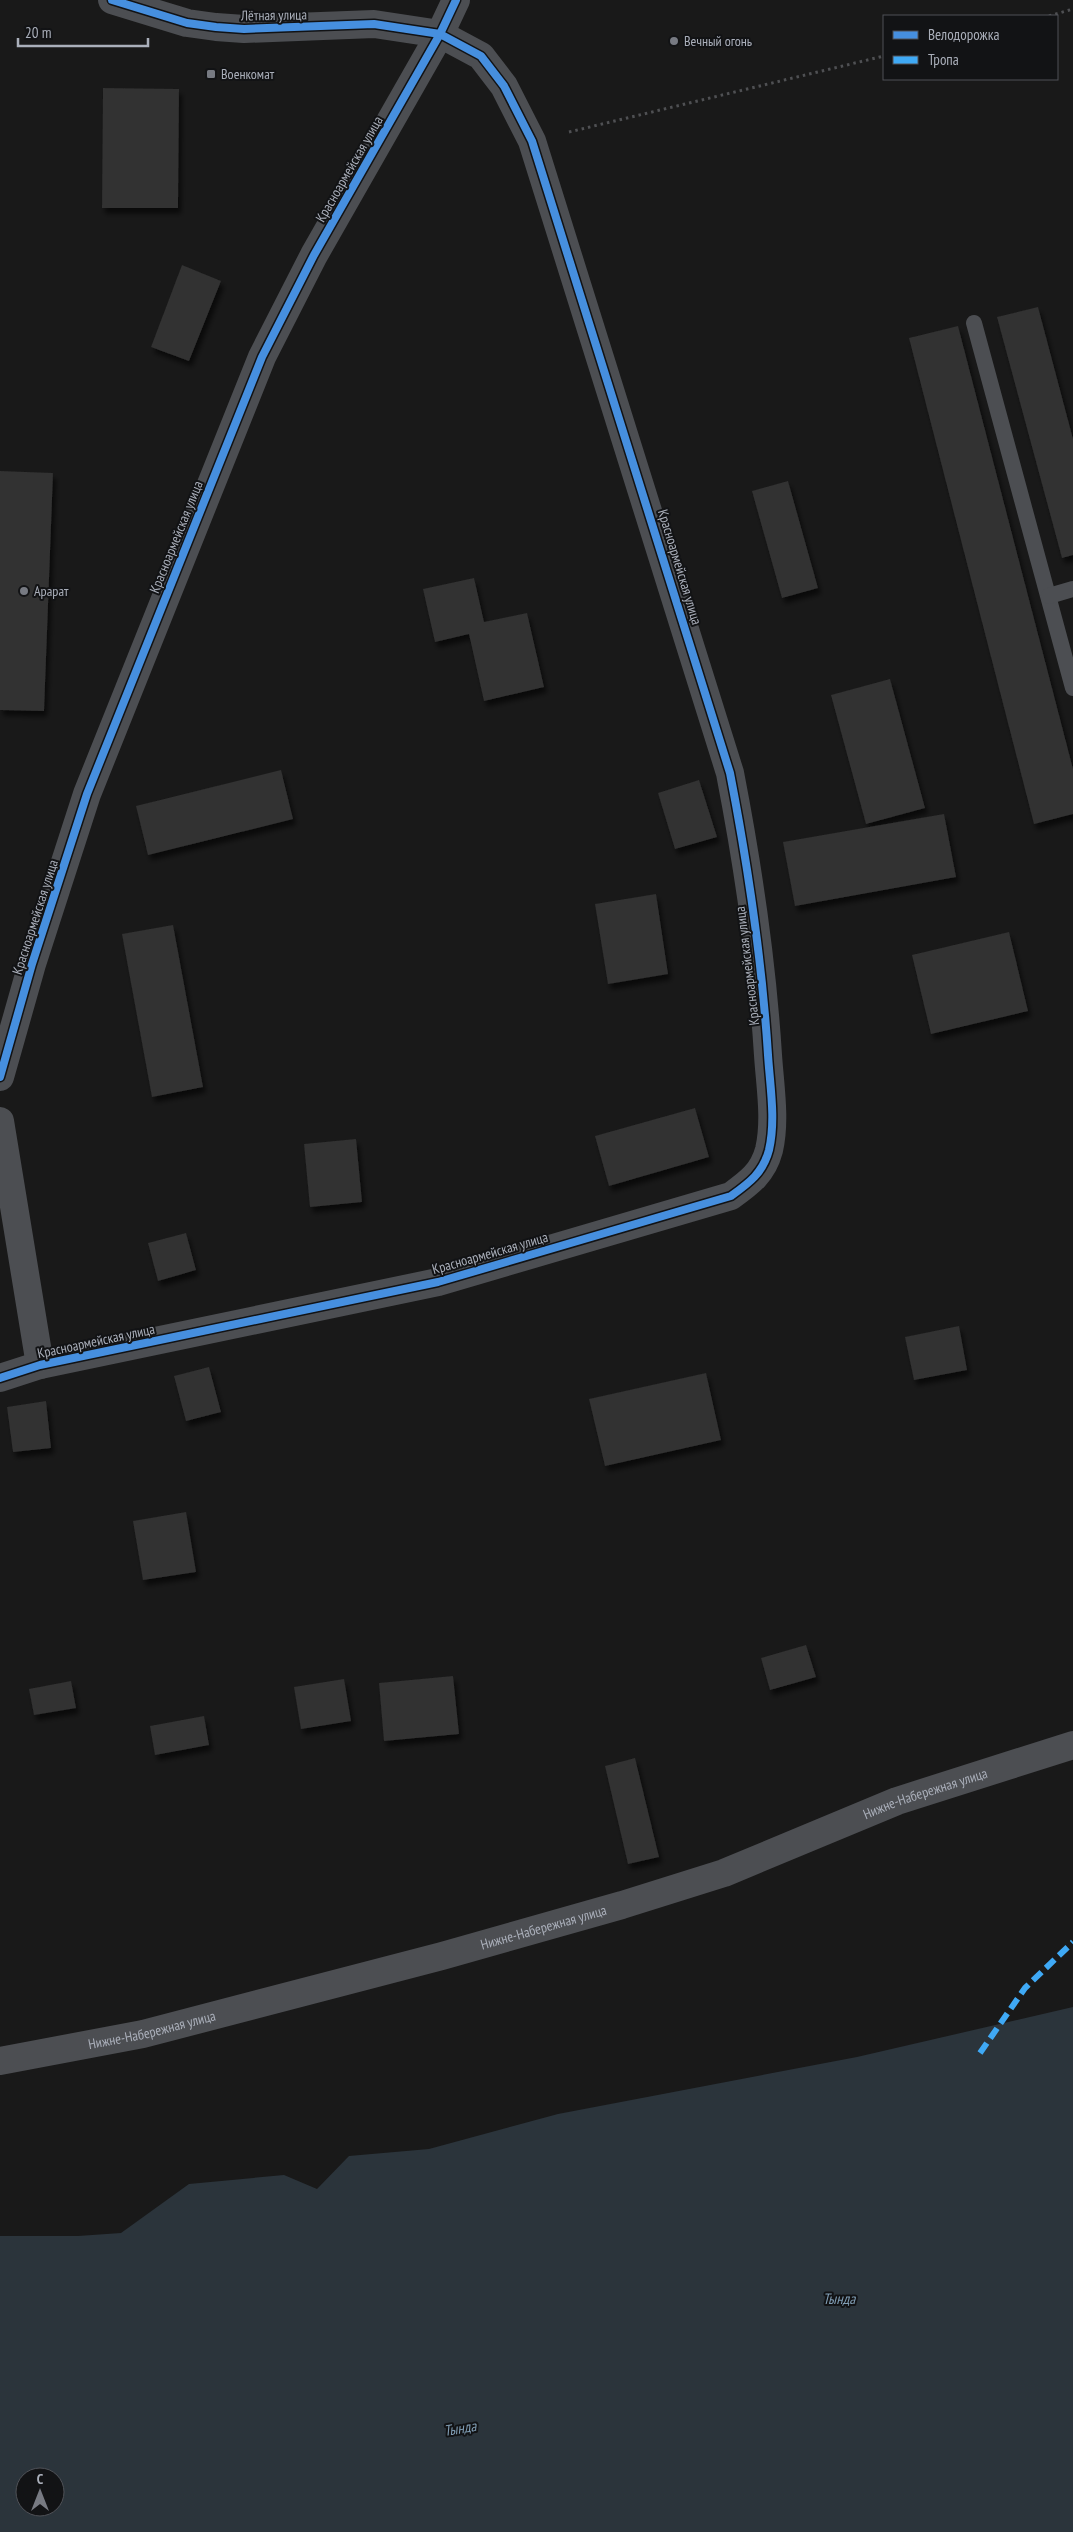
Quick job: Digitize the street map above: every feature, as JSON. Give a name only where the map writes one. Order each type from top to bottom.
[{"type":"street","name":"Лётная улица","points":[[112,0],[187,23],[244,30],[374,24],[440,34]]},
{"type":"street","name":"Красноармейская улица","points":[[0,1077],[32,964],[88,794],[262,357],[314,255],[440,34],[456,0]]},
{"type":"street","name":"Красноармейская улица","points":[[0,1378],[40,1364],[457,1276],[732,1196],[756,1178],[768,1151],[772,1118],[764,993],[745,848],[730,773],[532,141],[504,86],[481,56],[440,34]]},
{"type":"street","points":[[0,1121],[40,1364]]},
{"type":"street","name":"Нижне-Набережная улица","points":[[0,2061],[144,2034],[442,1956],[622,1905],[724,1873],[897,1801],[1073,1746]]},
{"type":"lane","points":[[974,323],[1073,688]]},
{"type":"lane","points":[[1049,596],[1073,589]]},
{"type":"path","points":[[1052,15],[1073,9]]},
{"type":"path","points":[[532,141],[883,56]]},
{"type":"water","name":"Тында","points":[[1073,2007],[1073,2532],[0,2532],[0,2236],[78,2236],[121,2233],[189,2184],[284,2175],[317,2189],[349,2156],[429,2149],[558,2114],[857,2057]]},
{"type":"building","points":[[103,88],[179,89],[178,208],[102,208]]},
{"type":"building","points":[[182,265],[221,281],[189,361],[151,347]]},
{"type":"building","points":[[1038,307],[1073,439],[1073,555],[1062,558],[997,317]]},
{"type":"building","points":[[958,326],[1073,769],[1073,814],[1034,824],[909,338]]},
{"type":"building","name":"Арарат","points":[[0,471],[53,473],[44,711],[0,710]]},
{"type":"building","points":[[788,481],[818,588],[782,598],[752,491]]},
{"type":"building","points":[[474,578],[484,622],[527,613],[544,687],[484,701],[469,634],[435,642],[423,589]]},
{"type":"building","points":[[890,679],[925,808],[866,824],[831,695]]},
{"type":"building","points":[[281,770],[293,819],[148,855],[136,806]]},
{"type":"building","points":[[699,780],[717,837],[675,849],[658,793]]},
{"type":"building","points":[[944,814],[956,877],[795,906],[783,842]]},
{"type":"building","points":[[656,894],[668,974],[608,984],[595,904]]},
{"type":"building","points":[[173,925],[203,1087],[152,1097],[122,934]]},
{"type":"building","points":[[1009,932],[1028,1011],[931,1034],[912,955]]},
{"type":"building","points":[[695,1108],[709,1157],[609,1186],[595,1136]]},
{"type":"building","points":[[356,1139],[362,1202],[310,1207],[304,1144]]},
{"type":"building","points":[[186,1233],[196,1270],[158,1281],[148,1243]]},
{"type":"building","points":[[959,1326],[967,1370],[914,1380],[905,1337]]},
{"type":"building","points":[[209,1367],[221,1412],[186,1421],[174,1376]]},
{"type":"building","points":[[706,1373],[721,1440],[605,1466],[589,1399]]},
{"type":"building","points":[[46,1401],[51,1448],[13,1452],[7,1407]]},
{"type":"building","points":[[186,1512],[196,1572],[143,1580],[133,1521]]},
{"type":"building","points":[[806,1645],[816,1677],[770,1690],[761,1658]]},
{"type":"building","points":[[453,1676],[459,1734],[384,1741],[379,1683]]},
{"type":"building","points":[[344,1679],[351,1721],[301,1729],[294,1687]]},
{"type":"building","points":[[71,1681],[76,1708],[34,1715],[29,1689]]},
{"type":"building","points":[[204,1716],[209,1745],[155,1755],[150,1726]]},
{"type":"building","points":[[635,1758],[659,1857],[628,1864],[605,1766]]},
{"type":"marked path","points":[[980,2053],[1025,1988],[1073,1942]]},
{"type":"cycle path","points":[[0,1378],[40,1365],[438,1282],[731,1196],[749,1182],[763,1165],[769,1150],[772,1127],[771,1091],[758,949],[743,843],[730,773],[532,141],[504,86],[481,56],[440,34],[374,24],[244,29],[216,27],[187,23],[112,0]]},
{"type":"cycle path","points":[[0,1077],[32,964],[87,794],[262,357],[314,255],[440,34],[456,0]]},
{"type":"place","name":"Вечный огонь","points":[[674,41]]},
{"type":"place","name":"Военкомат","points":[[211,74]]},
{"type":"place","name":"Арарат","points":[[24,591]]}]
